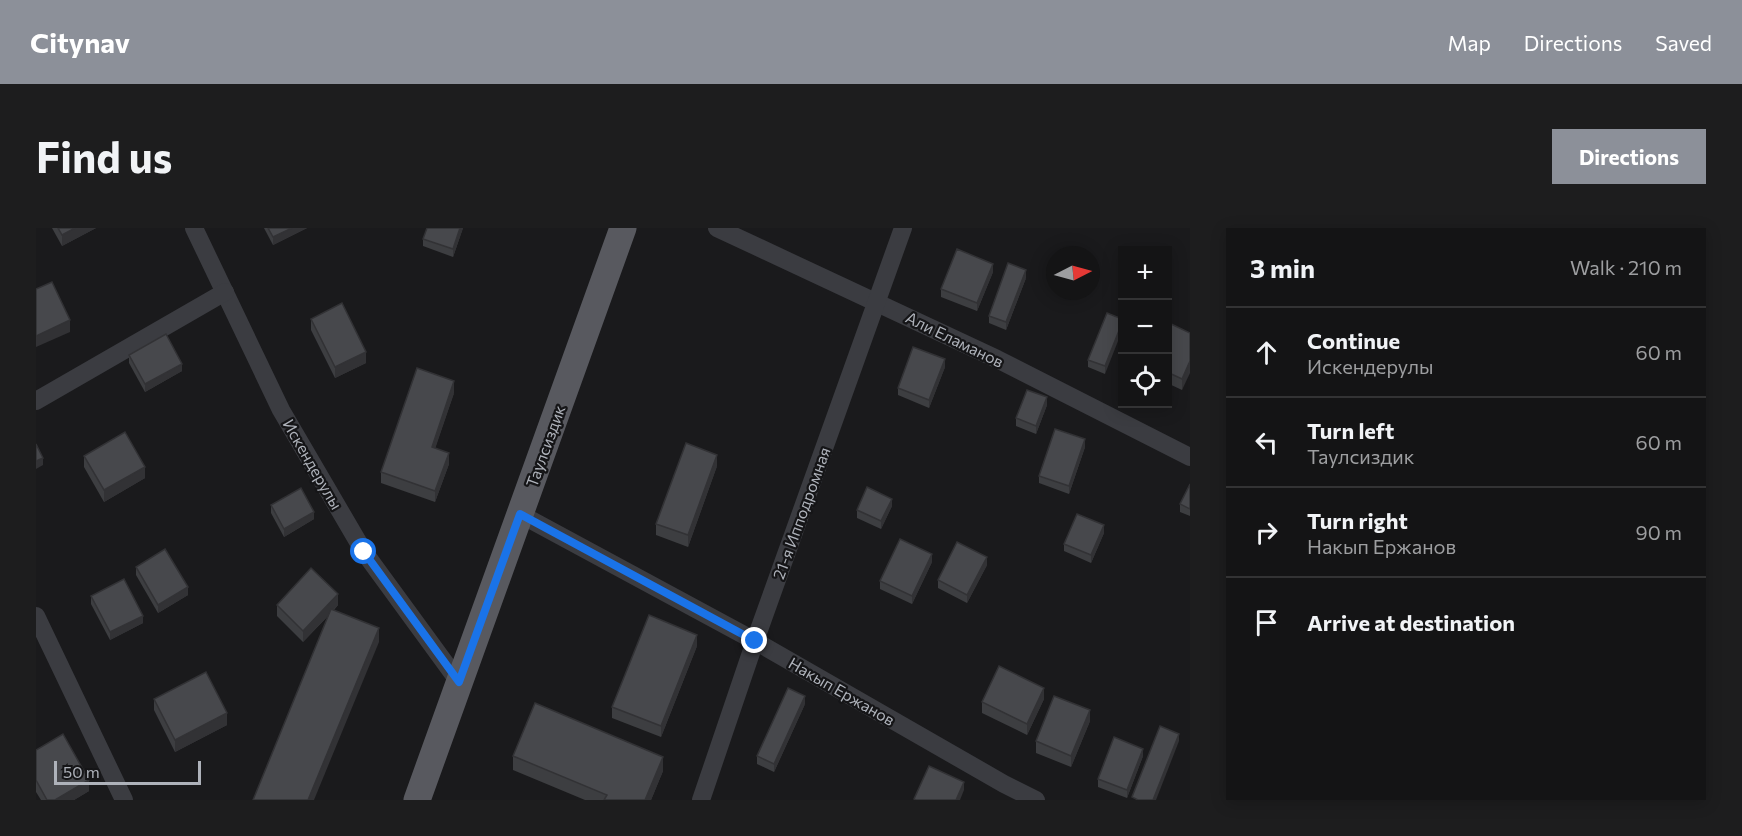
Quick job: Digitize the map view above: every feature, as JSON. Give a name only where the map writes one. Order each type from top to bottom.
[{"type":"main road","name":"Таулсиздик","points":[[417,800],[623,228]]},
{"type":"street","name":"Искендерулы","points":[[194,228],[281,410],[364,552],[459,682]]},
{"type":"street","name":"Али Еламанов","points":[[717,228],[997,359],[1190,457]]},
{"type":"street","name":"21-я Ипподромная","points":[[701,800],[755,641],[903,228]]},
{"type":"street","points":[[36,401],[225,292]]},
{"type":"street","name":"Накып Ержанов","points":[[520,514],[755,641],[1004,784],[1036,800]]},
{"type":"street","points":[[36,616],[124,800]]},
{"type":"building","points":[[58,228],[75,228],[62,235]]},
{"type":"building","points":[[268,228],[292,228],[273,237]]},
{"type":"building","points":[[427,228],[460,228],[453,249],[423,239]]},
{"type":"building","points":[[957,249],[993,264],[977,303],[941,289]]},
{"type":"building","points":[[1008,263],[1026,270],[1006,322],[989,316]]},
{"type":"building","points":[[52,282],[70,320],[36,336],[36,289]]},
{"type":"building","points":[[342,303],[366,352],[335,367],[311,319]]},
{"type":"building","points":[[1107,313],[1118,317],[1118,333],[1105,366],[1088,360]]},
{"type":"building","points":[[1172,324],[1190,333],[1190,361],[1182,379],[1172,374]]},
{"type":"building","points":[[166,334],[182,364],[145,384],[129,355]]},
{"type":"building","points":[[913,347],[945,359],[929,400],[898,388]]},
{"type":"building","points":[[417,368],[454,381],[432,447],[449,453],[435,491],[381,472]]},
{"type":"building","points":[[1027,390],[1047,397],[1036,426],[1016,418]]},
{"type":"building","points":[[1055,429],[1085,439],[1069,486],[1039,476]]},
{"type":"building","points":[[125,432],[145,467],[104,490],[84,456]]},
{"type":"building","points":[[686,443],[717,455],[688,535],[656,524]]},
{"type":"building","points":[[36,444],[43,458],[36,461]]},
{"type":"building","points":[[1190,484],[1190,509],[1180,504]]},
{"type":"building","points":[[867,487],[892,499],[881,521],[857,510]]},
{"type":"building","points":[[301,488],[314,512],[284,529],[271,505]]},
{"type":"building","points":[[1077,514],[1104,525],[1091,555],[1064,544]]},
{"type":"building","points":[[900,539],[932,554],[912,596],[880,581]]},
{"type":"building","points":[[957,542],[987,557],[967,595],[938,580]]},
{"type":"building","points":[[165,549],[188,587],[158,605],[136,567]]},
{"type":"building","points":[[311,568],[338,594],[303,631],[277,605]]},
{"type":"building","points":[[124,579],[143,616],[110,632],[91,596]]},
{"type":"building","points":[[331,609],[379,628],[308,800],[253,800]]},
{"type":"building","points":[[649,615],[697,635],[661,726],[612,707]]},
{"type":"building","points":[[999,666],[1044,688],[1027,724],[982,702]]},
{"type":"building","points":[[206,672],[227,713],[175,740],[154,699]]},
{"type":"building","points":[[788,688],[805,696],[774,764],[757,756]]},
{"type":"building","points":[[1054,696],[1090,710],[1071,756],[1036,741]]},
{"type":"building","points":[[535,703],[663,757],[645,800],[604,800],[607,795],[513,756]]},
{"type":"building","points":[[1160,726],[1179,734],[1153,800],[1138,800],[1132,797]]},
{"type":"building","points":[[63,734],[89,780],[55,800],[47,800],[36,780],[36,750]]},
{"type":"building","points":[[1114,737],[1143,749],[1127,790],[1098,779]]},
{"type":"building","points":[[929,766],[964,782],[956,800],[914,799]]},
{"type":"route","points":[[364,552],[459,682],[520,514],[755,641]]}]
